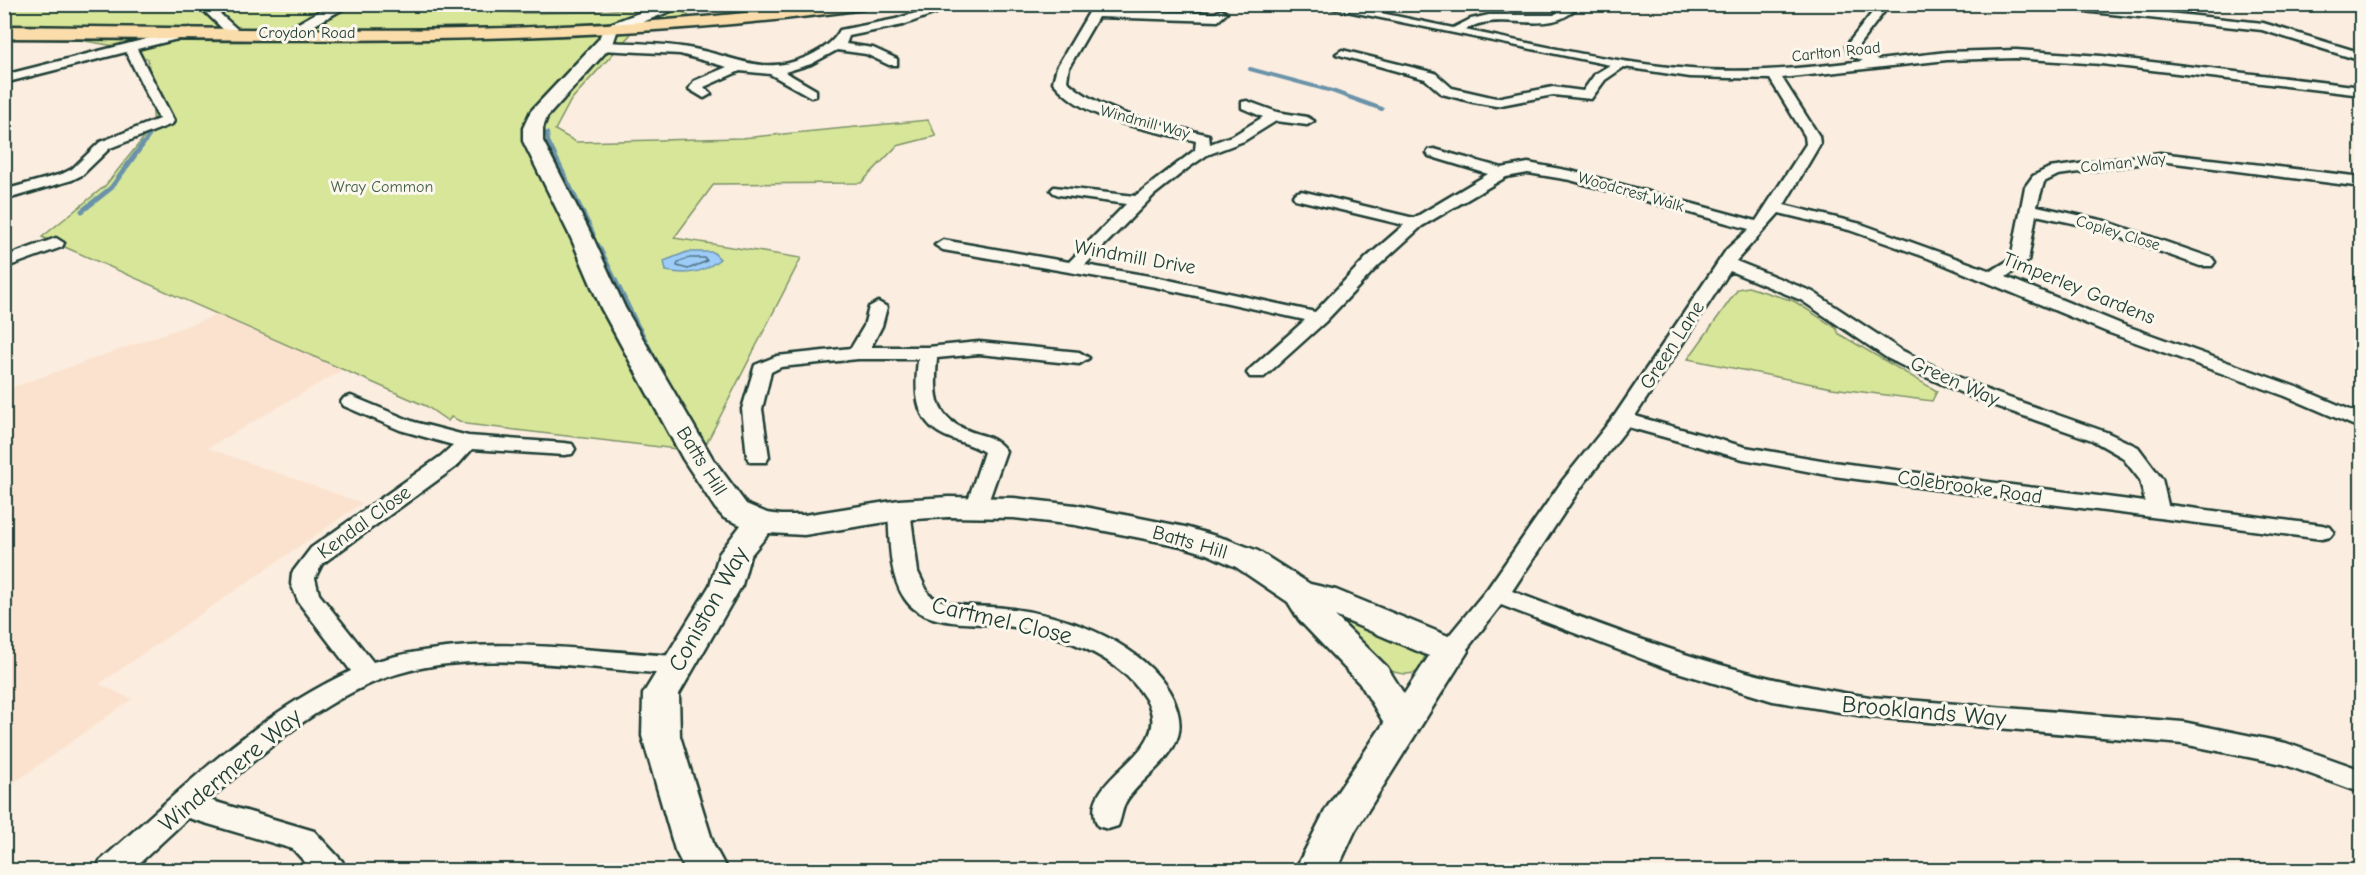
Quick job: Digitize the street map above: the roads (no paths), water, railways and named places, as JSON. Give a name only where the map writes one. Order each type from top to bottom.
[{"type":"main road","name":"Croydon Road","points":[[4,32],[456,34],[605,38],[651,20],[864,4]]},
{"type":"street","points":[[202,4],[233,32]]},
{"type":"street","points":[[289,33],[345,4]]},
{"type":"street","points":[[651,20],[682,4]]},
{"type":"street","name":"Carlton Road","points":[[1318,4],[1621,64],[1690,73],[1774,75],[1971,54],[2044,56],[2361,91]]},
{"type":"street","points":[[1879,64],[1851,51],[1852,46],[1885,4]]},
{"type":"street","points":[[2044,4],[2263,27],[2361,57]]},
{"type":"street","points":[[1455,32],[1462,24],[1476,19],[1556,19],[1568,13],[1568,6]]},
{"type":"street","points":[[1097,9],[1219,17]]},
{"type":"street","name":"Windmill Way","points":[[1097,9],[1064,67],[1060,82],[1072,95],[1094,108],[1203,145]]},
{"type":"street","points":[[605,38],[694,52],[739,67],[774,71],[799,64],[836,46],[842,41],[844,33],[932,11]]},
{"type":"street","points":[[4,79],[190,32]]},
{"type":"street","name":"Batts Hill","points":[[605,38],[538,114],[533,128],[533,141],[583,240],[613,308],[698,459],[735,511],[761,522],[804,525],[899,510],[977,506],[1075,515],[1185,537],[1247,559],[1301,594],[1324,598],[1451,651]]},
{"type":"street","points":[[836,46],[869,51],[893,62]]},
{"type":"street","points":[[4,195],[67,177],[76,172],[105,145],[162,124],[167,119],[130,47]]},
{"type":"street","points":[[1342,54],[1430,76],[1447,91],[1496,102],[1553,91],[1601,99]]},
{"type":"street","points":[[1586,96],[1600,77],[1621,64]]},
{"type":"street","points":[[704,94],[696,89],[699,84],[739,67]]},
{"type":"street","points":[[774,71],[812,93]]},
{"type":"street","name":"Green Lane","points":[[1490,603],[1571,485],[1623,419],[1726,263],[1760,227],[1775,207],[1813,144],[1812,136],[1774,75]]},
{"type":"street","points":[[1247,105],[1274,116],[1307,121]]},
{"type":"street","points":[[1203,145],[1239,138],[1274,116]]},
{"type":"street","name":"Windmill Way","points":[[1071,269],[1135,201],[1203,145]]},
{"type":"street","name":"Woodcrest Walk","points":[[1434,153],[1501,173]]},
{"type":"street","name":"Colman Way","points":[[1993,278],[2019,261],[2035,183],[2045,174],[2146,158],[2175,158],[2361,182]]},
{"type":"street","name":"Woodcrest Walk","points":[[1257,373],[1319,318],[1372,262],[1416,223],[1501,173],[1528,168],[1571,176],[1760,227]]},
{"type":"street","points":[[1059,190],[1135,201]]},
{"type":"street","points":[[1301,196],[1416,223]]},
{"type":"street","name":"Timperley Gardens","points":[[1775,207],[1874,233],[1993,278],[2124,332],[2292,392],[2361,423]]},
{"type":"street","name":"Copley Close","points":[[2029,208],[2098,224],[2206,262]]},
{"type":"street","points":[[4,263],[56,243]]},
{"type":"street","name":"Windmill Drive","points":[[943,244],[1071,269],[1155,282],[1319,318]]},
{"type":"street","name":"Green Way","points":[[1726,263],[1807,296],[1894,354],[1922,368],[1985,396],[2099,436],[2130,452],[2151,479],[2159,513]]},
{"type":"street","points":[[858,353],[873,326],[878,307]]},
{"type":"street","points":[[758,457],[752,409],[762,369],[777,362],[858,353],[928,353],[979,348],[1079,358]]},
{"type":"street","points":[[928,353],[924,396],[932,419],[950,432],[988,443],[995,451],[977,506]]},
{"type":"street","points":[[351,402],[407,426],[467,442],[564,449]]},
{"type":"street","name":"Colebrooke Road","points":[[1623,419],[1743,453],[1833,469],[2159,513],[2322,532]]},
{"type":"street","name":"Kendal Close","points":[[368,674],[308,597],[302,584],[302,573],[318,553],[449,461],[467,442]]},
{"type":"street","name":"Cartmel Close","points":[[899,510],[911,590],[921,601],[939,609],[1010,617],[1046,625],[1080,637],[1110,652],[1154,686],[1163,703],[1167,722],[1162,742],[1152,757],[1114,794],[1108,805],[1108,817]]},
{"type":"street","name":"Coniston Way","points":[[706,870],[695,850],[661,736],[661,694],[676,665],[726,585],[735,554],[761,522]]},
{"type":"street","name":"Batts Hill","points":[[1301,594],[1311,612],[1374,676],[1403,723]]},
{"type":"street","points":[[1316,870],[1340,821],[1403,723],[1451,651],[1490,603]]},
{"type":"street","name":"Brooklands Way","points":[[1490,603],[1724,679],[1819,702],[2183,733],[2286,754],[2361,782]]},
{"type":"street","name":"Windermere Way","points":[[111,870],[267,735],[317,700],[368,674],[416,659],[453,655],[565,655],[676,665]]},
{"type":"street","points":[[186,806],[228,816],[303,840],[331,870]]},
{"type":"water","points":[[687,252],[713,252],[720,259],[707,268],[694,272],[666,271],[664,261]]},
{"type":"waterway","points":[[4,13],[9,14]]},
{"type":"waterway","points":[[1250,69],[1332,91],[1382,109]]},
{"type":"waterway","points":[[142,146],[154,129]]},
{"type":"waterway","points":[[547,133],[549,146]]},
{"type":"waterway","points":[[82,211],[111,188],[143,144]]},
{"type":"waterway","points":[[549,144],[593,234]]},
{"type":"waterway","points":[[598,245],[640,331]]},
{"type":"waterway","points":[[639,330],[652,356]]},
{"type":"park label","name":"Wray Common","points":[[382,187]]}]
